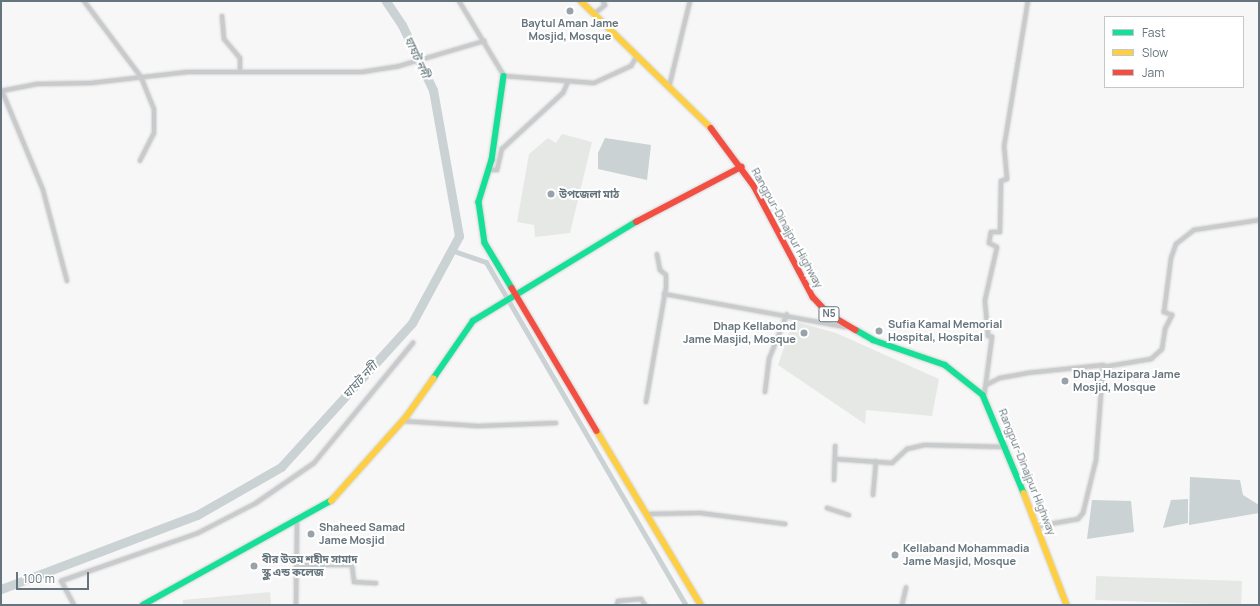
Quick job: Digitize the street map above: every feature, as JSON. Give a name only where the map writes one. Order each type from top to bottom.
[{"type":"main road","name":"Rangpur-Dinajpur Highway","points":[[581,1],[720,137],[741,167],[813,297],[846,327],[945,365],[965,378],[984,397],[1038,526],[1067,605]]},
{"type":"main road","points":[[504,76],[490,170],[478,210],[485,244],[701,605]]},
{"type":"main road","points":[[142,605],[327,506],[402,421],[473,322],[514,294],[639,220],[741,167]]},
{"type":"street","points":[[84,1],[141,77],[154,110],[154,133],[140,161]]},
{"type":"street","points":[[459,1],[504,76],[594,83],[612,77],[631,66],[637,56]]},
{"type":"street","points":[[594,14],[605,4],[603,1]]},
{"type":"street","points":[[669,87],[690,1]]},
{"type":"street","points":[[984,397],[992,337],[988,336],[985,300],[997,247],[989,243],[991,232],[1000,232],[1001,181],[1007,179],[1004,147],[1028,1]]},
{"type":"street","points":[[222,16],[224,39],[240,58],[240,71]]},
{"type":"street","points":[[67,281],[43,190],[2,91],[31,85],[240,71],[362,72],[399,66],[484,41]]},
{"type":"street","points":[[490,170],[497,170],[502,149],[563,93],[568,82]]},
{"type":"street","points":[[986,386],[1000,378],[1027,373],[1151,359],[1162,349],[1165,329],[1172,315],[1164,312],[1171,258],[1183,235],[1194,230],[1259,220]]},
{"type":"street","points":[[646,402],[666,275],[660,270],[657,254]]},
{"type":"street","points":[[664,294],[787,314],[846,327]]},
{"type":"street","points":[[765,392],[769,359],[787,314]]},
{"type":"street","points":[[74,605],[61,581],[198,533],[256,503],[314,464],[413,343]]},
{"type":"street","points":[[1038,526],[1078,519],[1083,513],[1096,460],[1104,365]]},
{"type":"street","points":[[402,421],[478,426],[556,423]]},
{"type":"street","points":[[834,480],[835,446]]},
{"type":"street","points":[[835,460],[895,462],[914,446],[1006,447]]},
{"type":"street","points":[[873,495],[876,461]]},
{"type":"street","points":[[827,508],[849,514]]},
{"type":"street","points":[[646,514],[700,513],[786,524]]},
{"type":"street","points":[[296,605],[297,522]]},
{"type":"street","points":[[296,565],[352,565],[354,582],[376,583]]},
{"type":"street","points":[[902,605],[906,587]]},
{"type":"street","points":[[617,605],[618,601],[641,599],[645,605]]},
{"type":"shaded area","name":"উপজেলা মাঠ","points":[[562,134],[592,142],[570,233],[535,237],[534,225],[517,222],[529,154],[548,138],[556,143]]},
{"type":"shaded area","points":[[605,138],[651,145],[647,180],[598,169],[598,153]]},
{"type":"shaded area","points":[[793,321],[836,333],[939,379],[932,416],[866,410],[865,424],[778,365]]},
{"type":"shaded area","points":[[1190,477],[1240,480],[1243,495],[1259,505],[1259,513],[1189,525]]},
{"type":"shaded area","points":[[1188,499],[1188,523],[1163,528],[1171,500]]},
{"type":"shaded area","points":[[1092,500],[1131,501],[1134,532],[1087,539]]},
{"type":"shaded area","points":[[1096,576],[1242,581],[1241,605],[1095,600]]},
{"type":"shaded area","points":[[270,592],[271,605],[183,605],[183,600]]},
{"type":"waterway","name":"ঘাঘট নদী","points":[[1,589],[197,515],[281,467],[412,323],[459,236],[433,90],[402,25],[386,1]]},
{"type":"waterway","points":[[451,250],[486,262],[686,605]]},
{"type":"traffic: fast","points":[[504,76],[492,160],[479,202],[485,243],[512,288]]},
{"type":"traffic: fast","points":[[433,379],[473,321],[636,222]]},
{"type":"traffic: fast","points":[[856,330],[873,340],[945,365],[983,395],[1024,493]]},
{"type":"traffic: fast","points":[[143,605],[331,501]]},
{"type":"traffic: slow","points":[[581,1],[711,128]]},
{"type":"traffic: slow","points":[[331,501],[406,417],[433,379]]},
{"type":"traffic: slow","points":[[597,431],[701,605]]},
{"type":"traffic: slow","points":[[1024,493],[1067,605]]},
{"type":"traffic: jam","points":[[711,128],[754,186],[813,297],[829,314],[856,330]]},
{"type":"traffic: jam","points":[[636,222],[741,167]]},
{"type":"traffic: jam","points":[[512,288],[597,431]]},
{"type":"place","name":"Baytul Aman Jame Mosjid, Mosque","points":[[570,11]]},
{"type":"place","name":"উপজেলা মাঠ","points":[[551,194]]},
{"type":"place","name":"Sufia Kamal Memorial Hospital, Hospital","points":[[879,331]]},
{"type":"place","name":"Dhap Kellabond Jame Masjid, Mosque","points":[[804,333]]},
{"type":"place","name":"Dhap Hazipara Jame Mosjid, Mosque","points":[[1065,381]]},
{"type":"place","name":"Shaheed Samad Jame Mosjid","points":[[311,534]]},
{"type":"place","name":"Kellaband Mohammadia Jame Masjid, Mosque","points":[[895,555]]},
{"type":"place","name":"বীর উত্তম শহীদ সামাদ স্কুল এন্ড কলেজ","points":[[254,566]]}]
